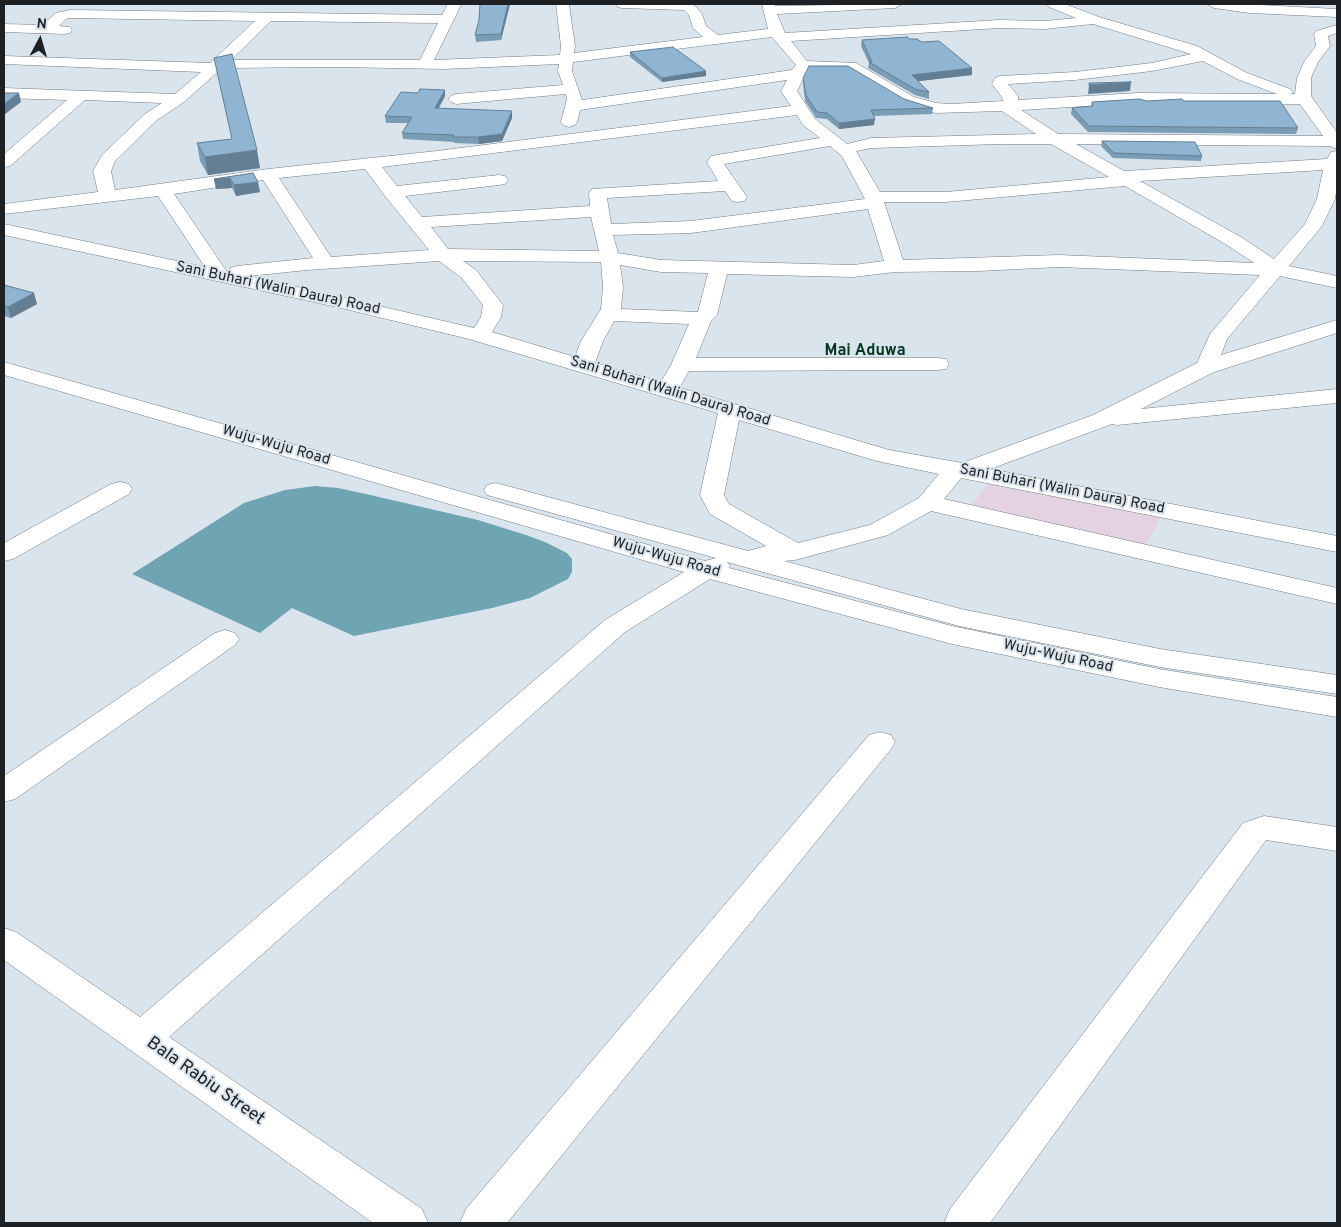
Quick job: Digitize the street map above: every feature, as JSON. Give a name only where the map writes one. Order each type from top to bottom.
[{"type":"street","points":[[425,64],[455,4]]},
{"type":"street","points":[[562,4],[568,46],[565,71],[575,99],[564,140]]},
{"type":"street","points":[[622,4],[704,4]]},
{"type":"street","points":[[801,70],[777,35],[768,7],[895,4]]},
{"type":"street","points":[[1054,4],[1094,20],[1192,49],[1250,80],[1304,98]]},
{"type":"street","points":[[1214,4],[1250,9],[1337,13]]},
{"type":"street","points":[[687,5],[695,14],[700,28],[715,40]]},
{"type":"street","points":[[46,30],[61,16],[70,14],[446,19]]},
{"type":"street","points":[[108,196],[102,171],[108,159],[151,117],[179,99],[266,18]]},
{"type":"street","points":[[4,60],[216,66],[425,64],[566,60],[715,40],[777,35],[999,24],[1045,25],[1094,20]]},
{"type":"street","points":[[4,28],[76,31]]},
{"type":"street","points":[[1206,366],[1217,338],[1277,270],[1331,202],[1336,151],[1304,98],[1304,78],[1311,62],[1323,46],[1321,34],[1324,31],[1337,29]]},
{"type":"street","points":[[228,36],[246,36]]},
{"type":"street","points":[[1007,107],[1011,102],[1010,96],[1000,84],[1000,81],[1120,71],[1152,67],[1205,56]]},
{"type":"street","points":[[574,106],[838,64],[862,71],[909,100],[935,108],[1007,107],[1092,99],[1304,98]]},
{"type":"street","points":[[801,70],[790,87],[789,92],[799,110],[809,122],[839,145],[874,200],[895,266]]},
{"type":"street","points":[[456,99],[572,89]]},
{"type":"street","points":[[4,93],[179,99]]},
{"type":"street","points":[[4,162],[81,96]]},
{"type":"street","points":[[1007,107],[1054,139],[1234,241],[1277,270]]},
{"type":"street","points":[[4,209],[163,190],[268,174],[489,150],[654,127],[799,110]]},
{"type":"street","points":[[752,220],[731,184],[717,166],[715,162],[717,160],[839,145],[1054,139],[1336,151]]},
{"type":"street","points":[[489,150],[500,172],[500,216]]},
{"type":"street","points":[[417,223],[500,216],[691,227],[752,220],[874,200],[956,196],[1122,179],[1336,151]]},
{"type":"street","points":[[369,162],[443,255],[469,274],[493,305],[491,317],[480,335]]},
{"type":"street","points":[[268,174],[326,263]]},
{"type":"street","points":[[391,192],[499,180]]},
{"type":"street","points":[[582,366],[592,341],[611,309],[613,287],[610,257],[601,221],[598,196],[600,192],[731,184]]},
{"type":"street","points":[[163,190],[215,275],[326,263],[443,255],[610,257],[661,266],[853,271],[895,266],[979,266],[1059,261],[1277,270],[1337,282]]},
{"type":"street","name":"Sani Buhari (Walin Daura) Road","points":[[4,230],[338,301],[480,335],[885,456],[1337,544]]},
{"type":"street","points":[[608,315],[702,318],[707,315],[719,268]]},
{"type":"street","points":[[663,390],[675,377],[682,365],[702,318]]},
{"type":"street","points":[[142,1038],[615,626],[706,570],[742,556],[795,552],[879,530],[928,503],[960,470],[1101,420],[1206,366],[1337,326]]},
{"type":"street","name":"Wuju-Wuju Road","points":[[4,353],[959,617],[1160,658],[1337,686]]},
{"type":"street","points":[[682,365],[938,364]]},
{"type":"street","name":"Wuju-Wuju Road","points":[[4,368],[706,570],[952,636],[1159,678],[1337,706]]},
{"type":"street","points":[[4,386],[27,375]]},
{"type":"street","points":[[1101,420],[1337,396]]},
{"type":"street","points":[[730,410],[712,495],[719,509],[795,552]]},
{"type":"street","points":[[4,553],[120,489]]},
{"type":"street","points":[[928,503],[1337,596]]},
{"type":"street","points":[[4,791],[225,639]]},
{"type":"street","points":[[481,1223],[880,742]]},
{"type":"street","points":[[965,1223],[1255,831],[1264,828],[1289,830],[1337,839]]},
{"type":"street","name":"Bala Rabiu Street","points":[[4,942],[407,1223]]},
{"type":"shaded area","points":[[991,480],[1162,514],[1145,547],[972,505]]},
{"type":"water","points":[[315,486],[338,488],[478,520],[526,535],[567,553],[572,559],[572,572],[568,579],[530,598],[492,608],[354,636],[292,608],[260,633],[132,574],[244,503],[285,490]]},
{"type":"building","points":[[480,4],[508,4],[501,34],[475,35],[479,20]]},
{"type":"building","points":[[907,37],[922,42],[939,41],[972,68],[912,75],[929,92],[915,89],[869,62],[872,62],[862,40]]},
{"type":"building","points":[[673,47],[706,71],[662,78],[630,52]]},
{"type":"building","points":[[232,54],[257,150],[205,157],[197,143],[232,139],[214,58]]},
{"type":"building","points":[[809,66],[848,66],[904,99],[933,108],[871,110],[875,119],[839,123],[827,113],[817,112],[806,95],[803,78]]},
{"type":"building","points":[[1131,82],[1089,85],[1089,83]]},
{"type":"building","points":[[420,89],[445,90],[435,108],[512,111],[502,134],[478,137],[453,137],[454,135],[402,133],[412,117],[385,116],[401,92],[418,93]]},
{"type":"building","points":[[4,93],[19,93],[4,104]]},
{"type":"building","points":[[1139,99],[1147,101],[1182,99],[1184,101],[1280,101],[1298,128],[1089,126],[1072,108],[1093,106],[1092,102]]},
{"type":"building","points":[[1102,141],[1195,142],[1202,156],[1114,153]]},
{"type":"building","points":[[253,173],[258,182],[234,185],[230,178],[214,179]]},
{"type":"building","points":[[4,285],[34,293],[8,307],[4,306]]},
{"type":"district","name":"Mai Aduwa","points":[[865,352]]}]
